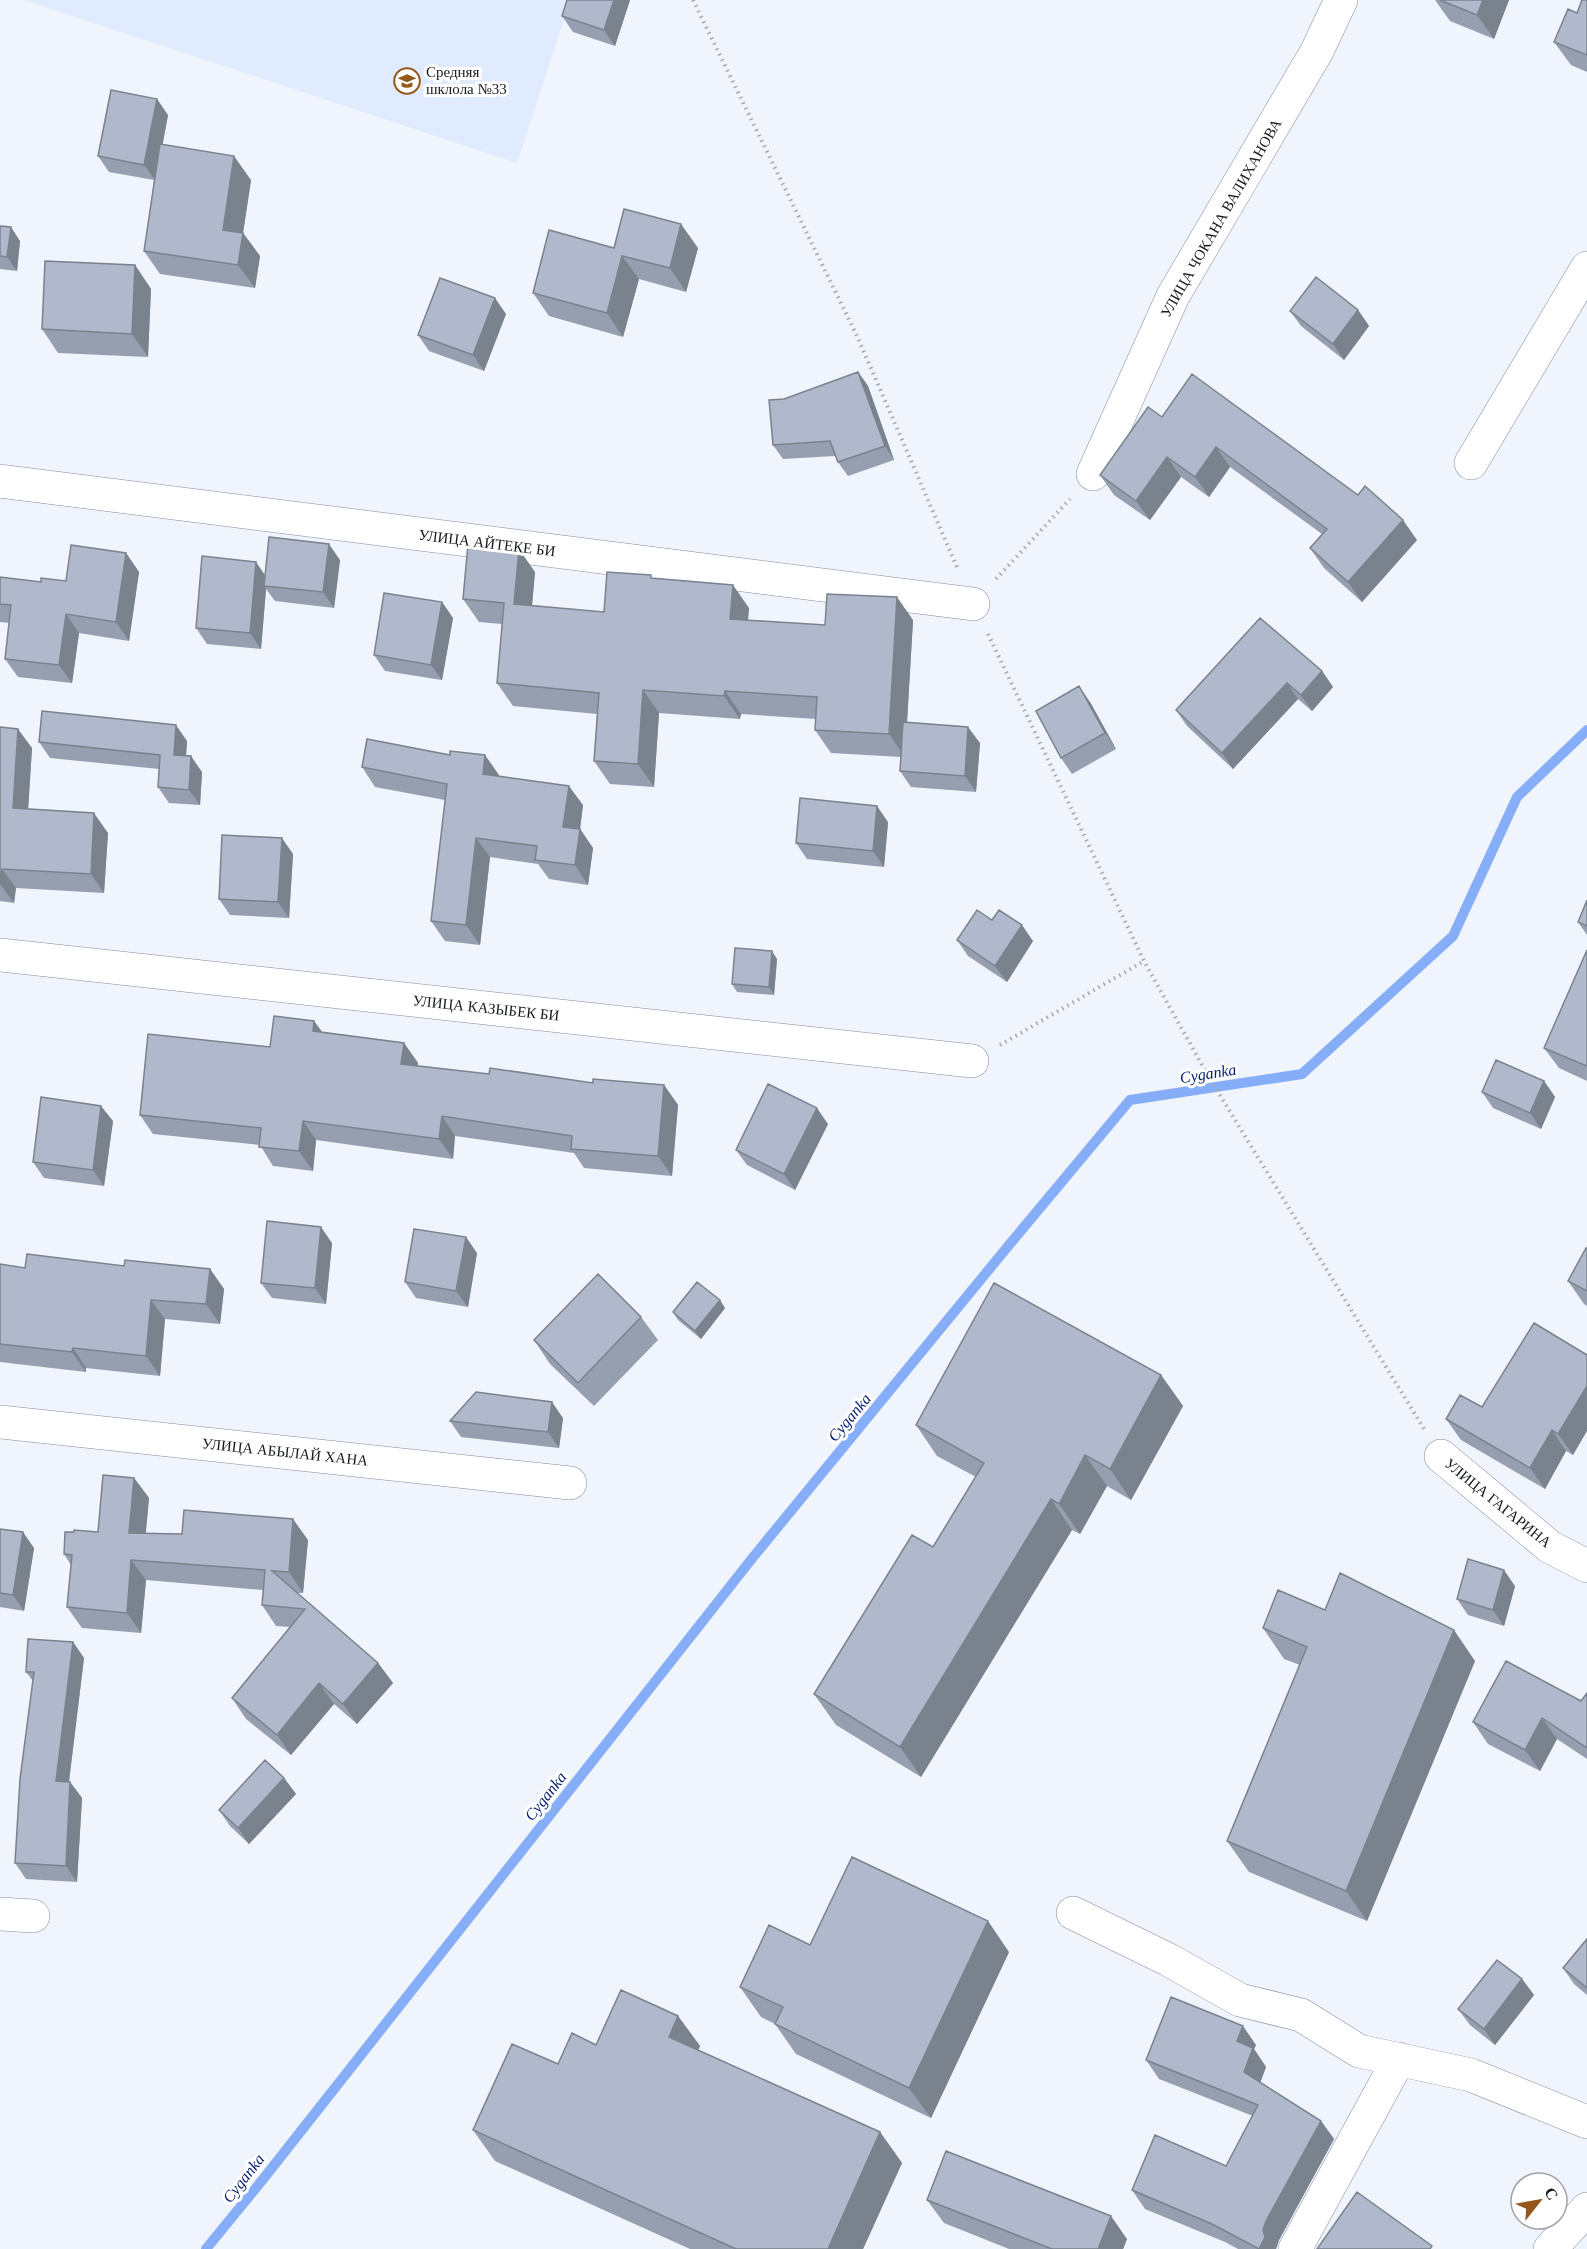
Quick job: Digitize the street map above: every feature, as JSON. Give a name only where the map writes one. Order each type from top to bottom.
[{"type":"street","name":"УЛИЦА ЧОКАНА ВАЛИХАНОВА","points":[[1094,474],[1173,296],[1317,51],[1341,0]]},
{"type":"street","points":[[1471,463],[1587,268]]},
{"type":"street","name":"УЛИЦА АЙТЕКЕ БИ","points":[[0,481],[973,604]]},
{"type":"street","name":"УЛИЦА КАЗЫБЕК БИ","points":[[0,955],[972,1061]]},
{"type":"street","name":"УЛИЦА АБЫЛАЙ ХАНА","points":[[0,1422],[570,1483]]},
{"type":"street","name":"УЛИЦА ГАГАРИНА","points":[[1441,1456],[1550,1547],[1587,1566]]},
{"type":"street","points":[[1073,1913],[1169,1960],[1240,2000],[1301,2014],[1359,2050],[1471,2075],[1587,2122]]},
{"type":"street","points":[[0,1914],[33,1916]]},
{"type":"street","points":[[1294,2249],[1399,2059]]},
{"type":"street","points":[[1550,2249],[1587,2209]]},
{"type":"path","points":[[693,0],[857,336],[973,604],[1144,961],[1227,1108],[1441,1456]]},
{"type":"path","points":[[973,604],[1094,474]]},
{"type":"path","points":[[972,1061],[1144,961]]},
{"type":"shaded area","name":"Средняя шклола №33","points":[[24,0],[570,0],[517,163]]},
{"type":"building","points":[[567,0],[614,0],[604,30],[562,16]]},
{"type":"building","points":[[1440,0],[1483,0],[1477,15]]},
{"type":"building","points":[[1582,0],[1587,0],[1587,55],[1554,42],[1568,9],[1577,13]]},
{"type":"building","points":[[111,90],[157,99],[144,165],[98,156]]},
{"type":"building","points":[[160,144],[234,156],[223,230],[243,233],[238,265],[144,251]]},
{"type":"building","points":[[624,209],[681,224],[670,268],[622,256],[607,313],[533,293],[549,230],[614,248]]},
{"type":"building","points":[[0,226],[11,227],[7,257],[0,256]]},
{"type":"building","points":[[45,261],[135,265],[132,334],[42,329]]},
{"type":"building","points":[[1316,277],[1358,310],[1333,344],[1290,311]]},
{"type":"building","points":[[440,278],[495,298],[473,355],[418,335]]},
{"type":"building","points":[[858,372],[885,446],[838,462],[830,441],[773,445],[769,400],[784,399]]},
{"type":"building","points":[[1192,374],[1358,495],[1365,486],[1403,520],[1348,582],[1310,548],[1327,529],[1216,447],[1195,477],[1167,457],[1136,501],[1100,475],[1148,407],[1162,417]]},
{"type":"building","points":[[269,537],[329,544],[323,592],[264,586]]},
{"type":"building","points":[[468,544],[519,549],[514,604],[604,612],[607,572],[733,585],[730,619],[825,625],[827,594],[897,597],[889,734],[815,730],[817,697],[725,691],[724,696],[643,690],[638,764],[594,761],[599,693],[497,683],[504,603],[463,599]]},
{"type":"building","points":[[71,545],[126,553],[116,622],[66,614],[59,665],[5,659],[11,605],[0,604],[0,577],[41,582],[41,578],[66,581]]},
{"type":"building","points":[[202,556],[256,562],[250,633],[196,628]]},
{"type":"building","points":[[384,593],[442,602],[431,665],[374,655]]},
{"type":"building","points":[[1260,618],[1322,671],[1301,695],[1287,683],[1222,753],[1176,710]]},
{"type":"building","points":[[1079,686],[1105,733],[1061,758],[1036,711]]},
{"type":"building","points":[[42,711],[176,725],[174,755],[191,756],[189,790],[158,787],[160,755],[39,742]]},
{"type":"building","points":[[903,722],[968,727],[965,776],[900,771]]},
{"type":"building","points":[[0,727],[18,729],[13,808],[94,813],[91,874],[2,869],[0,884]]},
{"type":"building","points":[[367,739],[450,755],[450,751],[485,755],[483,774],[569,786],[563,827],[580,829],[575,865],[535,860],[537,846],[476,838],[466,925],[431,921],[447,784],[362,767]]},
{"type":"building","points":[[800,798],[877,806],[873,851],[796,843]]},
{"type":"building","points":[[222,835],[282,838],[278,902],[219,899]]},
{"type":"building","points":[[1587,900],[1587,926],[1578,922]]},
{"type":"building","points":[[977,910],[992,920],[999,910],[1022,925],[995,966],[957,940]]},
{"type":"building","points":[[735,948],[772,951],[769,987],[732,984]]},
{"type":"building","points":[[1587,950],[1587,1066],[1544,1048]]},
{"type":"building","points":[[274,1016],[314,1021],[313,1031],[404,1043],[401,1064],[489,1074],[490,1068],[593,1083],[593,1079],[664,1085],[658,1156],[571,1149],[572,1136],[442,1116],[439,1139],[303,1121],[299,1151],[259,1147],[261,1128],[140,1115],[148,1034],[270,1047]]},
{"type":"building","points":[[1496,1060],[1544,1081],[1530,1113],[1482,1092]]},
{"type":"building","points":[[768,1084],[817,1108],[784,1174],[736,1150]]},
{"type":"building","points":[[41,1097],[101,1106],[93,1170],[33,1162]]},
{"type":"building","points":[[267,1221],[321,1227],[315,1288],[261,1283]]},
{"type":"building","points":[[414,1229],[466,1237],[456,1291],[405,1282]]},
{"type":"building","points":[[1587,1248],[1587,1291],[1568,1281]]},
{"type":"building","points":[[27,1254],[124,1266],[125,1260],[210,1269],[206,1304],[151,1300],[146,1356],[73,1348],[72,1352],[0,1344],[0,1264],[25,1268]]},
{"type":"building","points":[[598,1274],[641,1317],[578,1383],[534,1340]]},
{"type":"building","points":[[697,1282],[720,1300],[695,1331],[673,1312]]},
{"type":"building","points":[[994,1283],[1161,1375],[1110,1469],[1085,1455],[1059,1504],[1051,1499],[900,1747],[814,1694],[912,1535],[933,1547],[984,1463],[916,1425]]},
{"type":"building","points":[[1534,1323],[1587,1355],[1587,1386],[1558,1434],[1552,1430],[1530,1468],[1446,1419],[1460,1395],[1482,1407]]},
{"type":"building","points":[[476,1392],[552,1402],[548,1432],[450,1421]]},
{"type":"building","points":[[103,1475],[134,1478],[129,1533],[182,1534],[184,1510],[293,1519],[289,1572],[272,1571],[378,1663],[343,1704],[319,1683],[277,1735],[232,1698],[305,1609],[262,1605],[265,1570],[131,1560],[127,1613],[67,1607],[72,1555],[64,1554],[65,1532],[74,1532],[74,1530],[98,1532]]},
{"type":"building","points":[[0,1529],[23,1532],[13,1595],[0,1593]]},
{"type":"building","points":[[1468,1559],[1504,1570],[1493,1610],[1457,1599]]},
{"type":"building","points":[[1340,1573],[1454,1630],[1346,1891],[1227,1841],[1307,1647],[1263,1628],[1278,1590],[1325,1610]]},
{"type":"building","points":[[28,1639],[73,1642],[56,1781],[70,1782],[66,1866],[15,1863],[20,1779],[34,1672],[26,1672]]},
{"type":"building","points":[[1506,1661],[1581,1701],[1587,1693],[1587,1748],[1542,1718],[1525,1750],[1473,1722]]},
{"type":"building","points":[[265,1760],[284,1778],[238,1828],[219,1810]]},
{"type":"building","points":[[852,1857],[988,1921],[909,2088],[775,2024],[783,2007],[740,1987],[769,1925],[810,1945]]},
{"type":"building","points":[[1587,1939],[1587,1988],[1563,1968]]},
{"type":"building","points":[[1497,1960],[1522,1979],[1484,2029],[1458,2009]]},
{"type":"building","points":[[621,1990],[678,2016],[669,2037],[880,2132],[828,2249],[736,2249],[473,2130],[512,2044],[558,2064],[572,2033],[596,2045]]},
{"type":"building","points":[[1171,1997],[1243,2026],[1237,2041],[1253,2048],[1244,2072],[1321,2121],[1266,2221],[1263,2230],[1265,2237],[1259,2249],[1212,2224],[1132,2190],[1155,2135],[1226,2166],[1258,2105],[1146,2060]]},
{"type":"building","points":[[946,2151],[1111,2216],[1098,2249],[1052,2249],[927,2200]]},
{"type":"building","points":[[1357,2192],[1432,2246],[1430,2249],[1317,2249]]},
{"type":"waterway","name":"Cyganka","points":[[206,2249],[754,1556],[1130,1100],[1302,1074],[1453,936],[1517,797],[1587,730]]},
{"type":"place","name":"Средняя шклола №33","points":[[407,81]]}]
